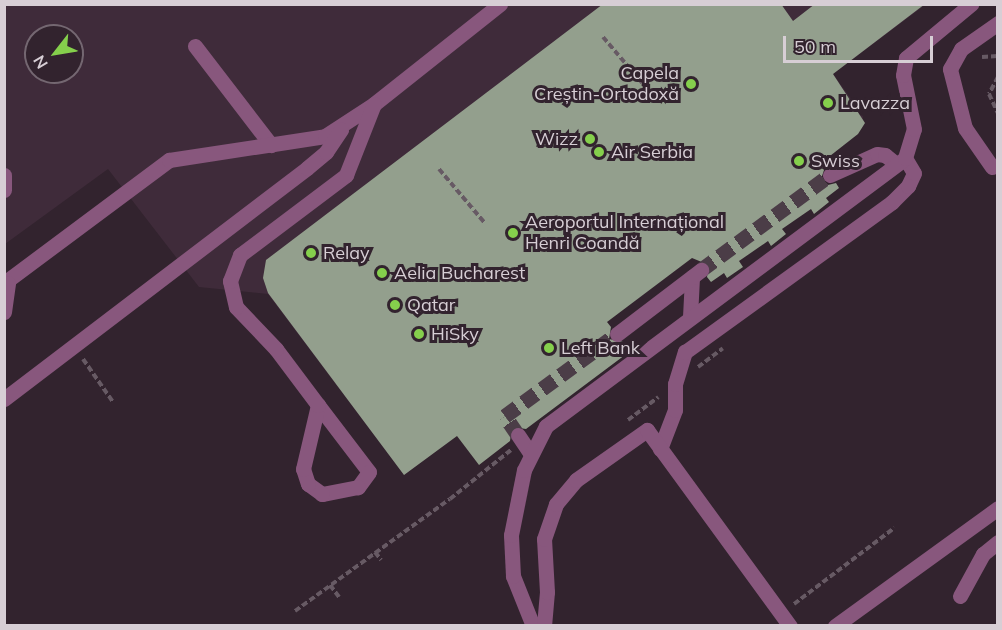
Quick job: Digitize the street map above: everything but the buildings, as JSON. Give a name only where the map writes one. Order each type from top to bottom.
[{"type":"street","points":[[4,399],[307,168],[326,152],[343,128],[501,4]]},
{"type":"street","points":[[533,626],[518,596],[511,556],[523,442],[900,161],[914,129],[903,75],[906,58],[971,4]]},
{"type":"street","points":[[992,166],[965,128],[950,69],[961,49],[998,23]]},
{"type":"street","points":[[195,46],[271,145]]},
{"type":"street","points":[[318,405],[304,476],[322,494],[358,487],[369,472],[276,348],[236,308],[230,280],[240,255],[346,175],[374,104]]},
{"type":"street","points":[[4,312],[6,283],[169,160],[309,140],[343,128]]},
{"type":"street","points":[[660,449],[675,410],[675,384],[685,352],[891,202],[908,186],[914,173],[900,161],[877,154],[831,175]]},
{"type":"street","points":[[4,175],[4,190]]},
{"type":"street","points":[[617,334],[697,273],[690,317]]},
{"type":"street","points":[[544,626],[547,592],[544,539],[547,523],[564,492],[647,430],[790,626]]},
{"type":"street","points":[[835,626],[998,508]]},
{"type":"street","points":[[960,596],[983,554],[998,542]]},
{"type":"path","points":[[603,37],[649,91]]},
{"type":"path","points":[[973,57],[998,56]]},
{"type":"path","points":[[998,78],[990,94],[998,113]]},
{"type":"path","points":[[439,169],[484,222]]},
{"type":"path","points":[[74,346],[113,402]]},
{"type":"path","points":[[295,611],[486,472],[523,442]]},
{"type":"path","points":[[786,610],[894,528]]},
{"type":"path","points":[[375,552],[381,560]]},
{"type":"path","points":[[330,585],[339,597]]},
{"type":"shaded area","points":[[5,5],[925,5],[833,74],[857,107],[855,113],[863,116],[862,128],[404,475],[268,294],[199,287],[108,169],[5,244]]},
{"type":"tunnel","points":[[701,270],[830,175]]},
{"type":"tunnel","points":[[518,435],[505,416],[617,334]]},
{"type":"place","name":"Capela Creștin-Ortodoxă","points":[[691,84]]},
{"type":"place","name":"Lavazza","points":[[828,103]]},
{"type":"place","name":"Wizz","points":[[590,139]]},
{"type":"place","name":"Air Serbia","points":[[599,152]]},
{"type":"place","name":"Swiss","points":[[799,161]]},
{"type":"place","name":"Aeroportul Internațional Henri Coandă","points":[[513,233]]},
{"type":"place","name":"Relay","points":[[311,253]]},
{"type":"place","name":"Aelia Bucharest","points":[[382,273]]},
{"type":"place","name":"Qatar","points":[[395,305]]},
{"type":"place","name":"HiSky","points":[[419,334]]},
{"type":"place","name":"Left Bank","points":[[549,348]]}]
